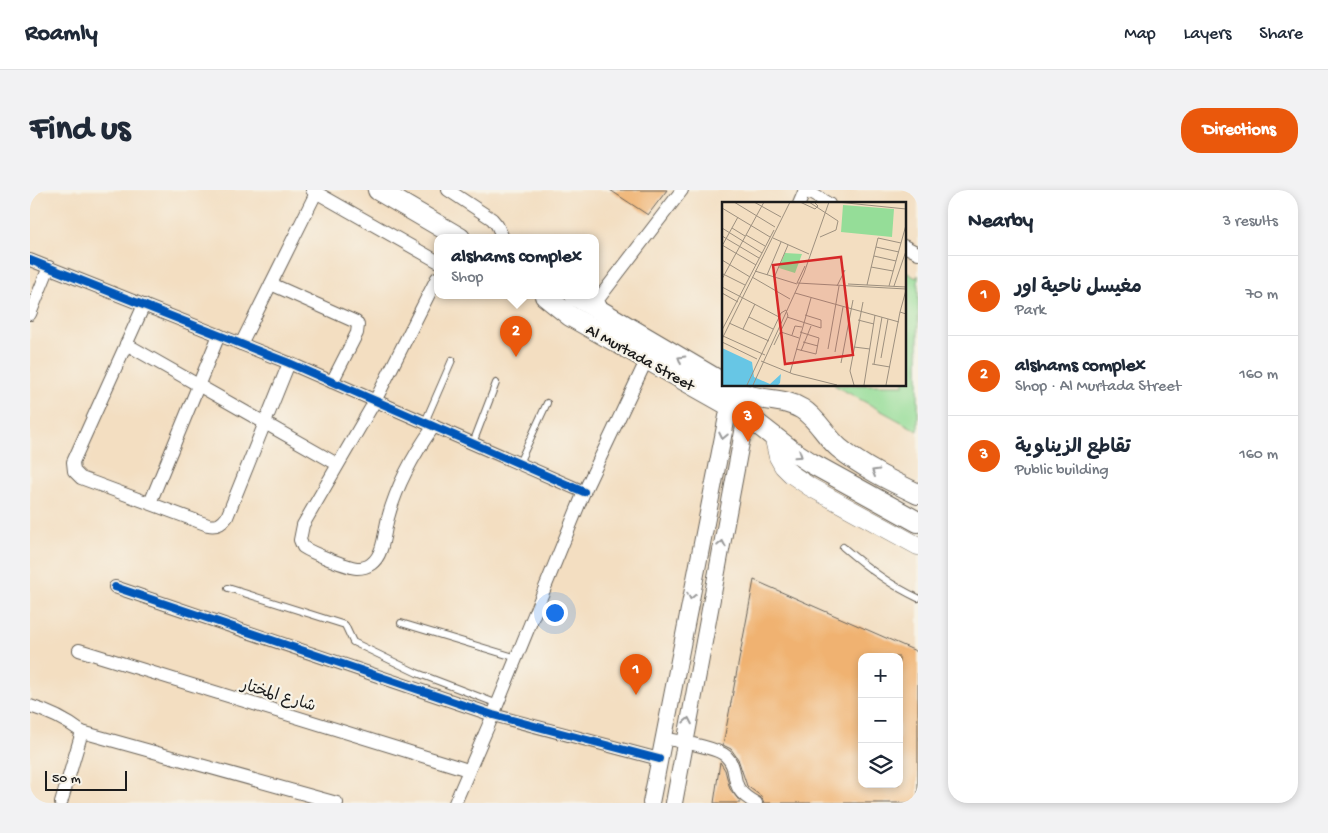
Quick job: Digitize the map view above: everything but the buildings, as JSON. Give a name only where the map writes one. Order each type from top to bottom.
[{"type":"main road","points":[[378,190],[453,234]]},
{"type":"main road","name":"Al Murtada Street","points":[[549,299],[570,316],[647,359],[731,391],[782,401],[800,408],[815,419],[830,440],[845,453],[918,494]]},
{"type":"main road","name":"Al Murtada Street","points":[[580,299],[722,385]]},
{"type":"main road","name":"Al Murtada Street","points":[[731,391],[773,435],[791,450],[918,522]]},
{"type":"main road","points":[[773,435],[778,457],[791,474],[810,488],[918,546]]},
{"type":"street","points":[[599,298],[682,190]]},
{"type":"street","points":[[800,202],[805,190],[826,202]]},
{"type":"street","points":[[241,344],[314,191],[434,259]]},
{"type":"street","points":[[452,191],[492,219],[501,234]]},
{"type":"street","points":[[906,247],[918,253]]},
{"type":"street","points":[[30,260],[288,363],[584,492]]},
{"type":"street","points":[[30,314],[49,267]]},
{"type":"street","points":[[271,284],[356,322],[357,333],[332,382]]},
{"type":"street","points":[[430,424],[401,482],[388,518],[379,556],[375,560],[366,567],[354,568],[303,547],[300,540],[303,525],[375,401],[434,284]]},
{"type":"street","points":[[593,306],[598,299]]},
{"type":"street","points":[[144,305],[74,458],[73,466],[76,474],[81,478],[208,525],[221,524],[228,517],[288,363]]},
{"type":"street","points":[[150,503],[219,335]]},
{"type":"street","points":[[126,344],[337,464]]},
{"type":"street","points":[[455,803],[496,710],[584,492],[647,359]]},
{"type":"street","points":[[651,803],[731,391]]},
{"type":"street","points":[[674,803],[684,743],[731,391]]},
{"type":"street","points":[[115,587],[496,710],[659,759]]},
{"type":"street","name":"شارع المختار","points":[[79,650],[468,770]]},
{"type":"street","points":[[30,706],[50,712],[82,732],[337,803]]},
{"type":"street","points":[[61,803],[82,732]]},
{"type":"street","points":[[663,738],[725,755],[732,764],[734,779],[739,790],[756,803]]},
{"type":"lane","points":[[430,424],[452,360]]},
{"type":"lane","points":[[473,443],[496,383]]},
{"type":"lane","points":[[519,463],[547,403]]},
{"type":"lane","points":[[843,547],[874,572],[918,598]]},
{"type":"lane","points":[[228,588],[345,625],[353,642],[496,710]]},
{"type":"lane","points":[[401,624],[517,658]]},
{"type":"green space","points":[[906,272],[916,278],[918,275],[918,431],[836,386],[906,386]]},
{"type":"cycle path","points":[[30,260],[289,363],[584,492]]},
{"type":"cycle path","points":[[115,587],[493,715],[659,759]]},
{"type":"place","name":"alshams complex","points":[[516,357]]},
{"type":"place","name":"تقاطع الزيناوية","points":[[748,442]]},
{"type":"place","name":"مغيسل ناحية اور","points":[[636,695]]}]
